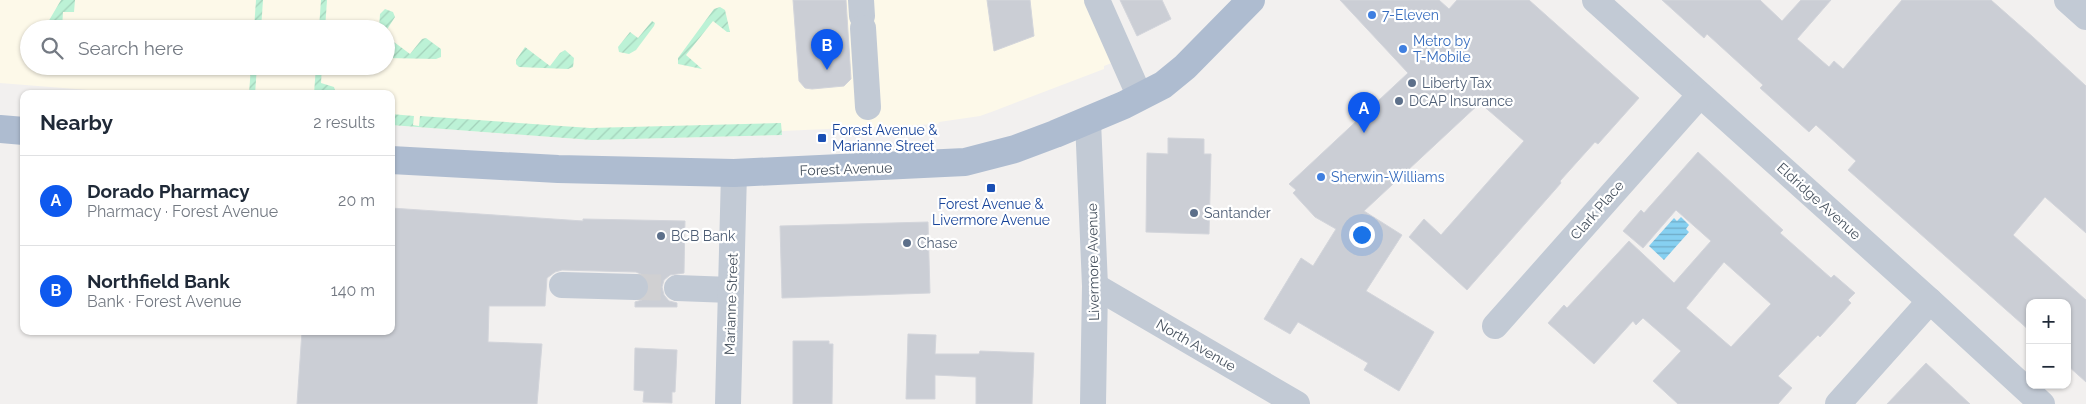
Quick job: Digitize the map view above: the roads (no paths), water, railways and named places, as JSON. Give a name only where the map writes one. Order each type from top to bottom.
[{"type":"main road","name":"Forest Avenue","points":[[395,160],[558,169],[734,173],[965,162],[1015,149],[1088,120],[1163,85],[1185,67],[1251,0]]},
{"type":"main road","points":[[0,129],[20,131]]},
{"type":"street","points":[[1097,0],[1140,97]]},
{"type":"street","name":"Eldridge Avenue","points":[[1595,0],[2042,404]]},
{"type":"street","points":[[2067,0],[2086,17]]},
{"type":"street","points":[[862,15],[868,107]]},
{"type":"street","name":"Clark Place","points":[[1495,326],[1700,95]]},
{"type":"street","name":"Livermore Avenue","points":[[1088,120],[1095,286],[1093,404]]},
{"type":"street","name":"Marianne Street","points":[[728,404],[734,173]]},
{"type":"street","points":[[562,285],[635,288]]},
{"type":"street","name":"North Avenue","points":[[1095,286],[1297,404]]},
{"type":"street","points":[[677,288],[731,290]]},
{"type":"street","points":[[1838,404],[1930,301]]},
{"type":"water","points":[[1681,217],[1689,225],[1686,229],[1689,232],[1664,260],[1649,246],[1674,218],[1677,221]]},
{"type":"tunnel","points":[[635,287],[677,288]]},
{"type":"place","name":"7-Eleven","points":[[1372,15]]},
{"type":"place","name":"Metro by T-Mobile","points":[[1403,49]]},
{"type":"place","name":"Northfield Bank","points":[[827,70]]},
{"type":"place","name":"Liberty Tax","points":[[1412,83]]},
{"type":"place","name":"DCAP Insurance","points":[[1399,101]]},
{"type":"place","name":"Dorado Pharmacy","points":[[1364,133]]},
{"type":"place","name":"Forest Avenue & Marianne Street","points":[[822,138]]},
{"type":"place","name":"Sherwin-Williams","points":[[1321,177]]},
{"type":"place","name":"Forest Avenue & Livermore Avenue","points":[[991,188]]},
{"type":"place","name":"Santander","points":[[1194,213]]},
{"type":"place","name":"BCB Bank","points":[[661,236]]},
{"type":"place","name":"Chase","points":[[907,243]]}]
